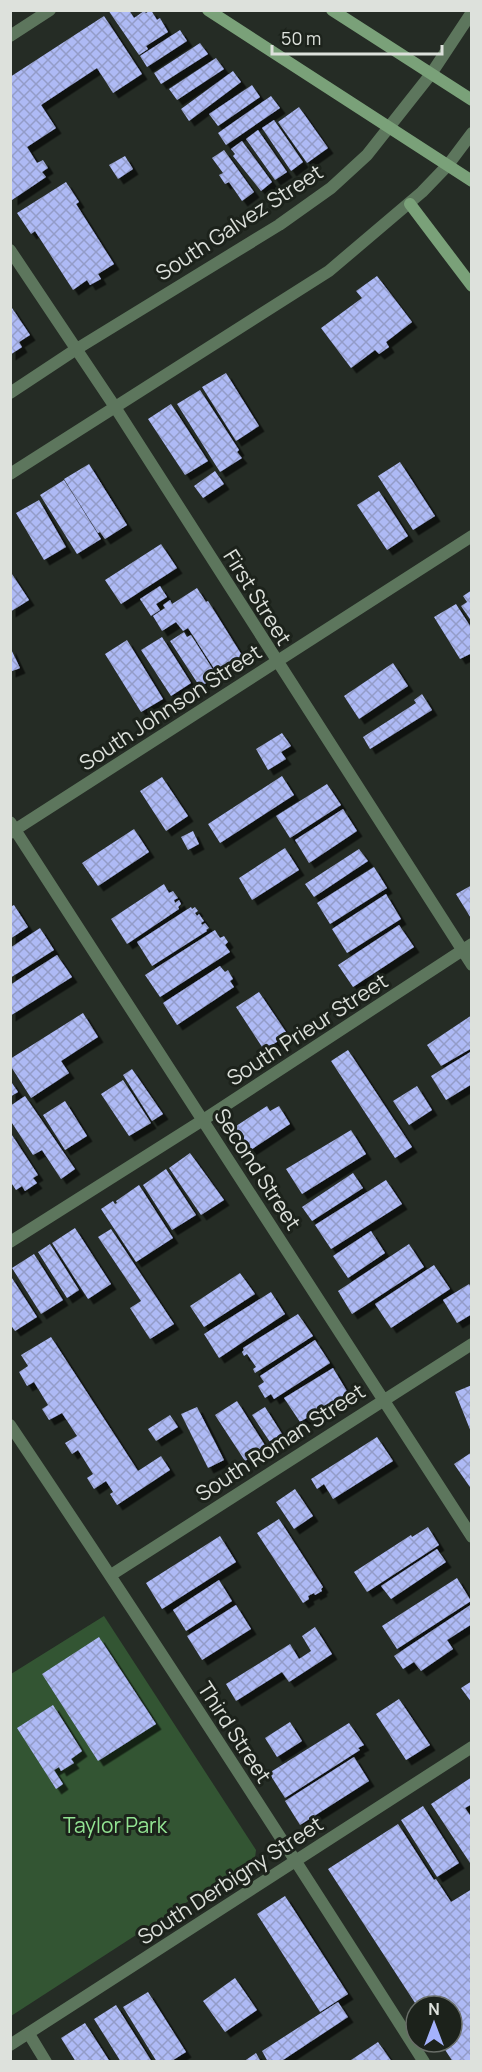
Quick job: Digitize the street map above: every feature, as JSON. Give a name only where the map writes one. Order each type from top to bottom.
[{"type":"street","points":[[10,36],[50,10]]},
{"type":"street","points":[[208,10],[471,181]]},
{"type":"street","points":[[332,10],[471,100]]},
{"type":"street","name":"South Galvez Street","points":[[10,393],[75,350],[279,225],[331,188],[367,155],[430,74],[471,12]]},
{"type":"street","points":[[10,474],[329,271],[410,204],[448,165],[471,133]]},
{"type":"street","points":[[410,204],[471,286]]},
{"type":"street","name":"First Street","points":[[10,250],[114,407],[276,661],[467,947],[471,965]]},
{"type":"street","name":"South Johnson Street","points":[[12,828],[471,536]]},
{"type":"street","name":"Second Street","points":[[12,828],[471,1537]]},
{"type":"street","name":"South Prieur Street","points":[[10,1242],[203,1120],[467,947]]},
{"type":"street","name":"South Roman Street","points":[[111,1575],[471,1344]]},
{"type":"street","name":"Third Street","points":[[10,1425],[111,1575],[424,2061]]},
{"type":"street","name":"South Derbigny Street","points":[[10,2046],[471,1747]]},
{"type":"street","points":[[28,2034],[46,2061]]},
{"type":"green space","name":"Taylor Park","points":[[104,1616],[256,1850],[255,1858],[11,2016],[11,1674]]},
{"type":"building","points":[[108,10],[129,10],[134,18],[144,11],[146,13],[151,10],[157,20],[160,18],[168,32],[146,46],[148,49],[139,55]]},
{"type":"building","points":[[104,16],[142,74],[113,93],[97,68],[41,105],[56,128],[27,147],[37,163],[43,160],[48,168],[42,172],[46,177],[12,200],[10,77]]},
{"type":"building","points":[[180,30],[187,41],[147,67],[140,56]]},
{"type":"building","points":[[200,43],[208,54],[161,84],[154,73]]},
{"type":"building","points":[[216,58],[224,69],[177,100],[169,89]]},
{"type":"building","points":[[233,71],[241,82],[189,121],[181,109]]},
{"type":"building","points":[[252,85],[260,97],[218,126],[209,114]]},
{"type":"building","points":[[271,96],[280,108],[226,145],[218,133]]},
{"type":"building","points":[[299,107],[328,148],[307,163],[278,122]]},
{"type":"building","points":[[274,120],[303,162],[291,171],[262,128]]},
{"type":"building","points":[[258,130],[287,172],[275,180],[246,139]]},
{"type":"building","points":[[242,141],[272,182],[261,191],[233,156],[235,154],[231,149]]},
{"type":"building","points":[[224,150],[254,192],[242,201],[229,182],[225,184],[219,175],[223,173],[212,158]]},
{"type":"building","points":[[125,156],[133,169],[118,179],[109,165]]},
{"type":"building","points":[[66,182],[79,202],[76,204],[114,264],[98,274],[101,279],[90,285],[87,280],[73,290],[35,231],[31,234],[17,213]]},
{"type":"building","points":[[377,276],[412,322],[386,342],[389,347],[379,354],[375,350],[351,368],[321,328],[362,298],[356,291]]},
{"type":"building","points":[[10,305],[30,335],[19,342],[22,347],[10,355]]},
{"type":"building","points":[[226,373],[259,426],[236,441],[202,387]]},
{"type":"building","points":[[200,390],[242,458],[220,472],[177,404]]},
{"type":"building","points":[[171,404],[208,461],[185,475],[148,419]]},
{"type":"building","points":[[400,462],[435,516],[413,530],[378,476]]},
{"type":"building","points":[[89,464],[127,525],[105,539],[100,532],[98,533],[64,479]]},
{"type":"building","points":[[215,471],[224,484],[203,498],[194,486]]},
{"type":"building","points":[[64,480],[101,539],[77,554],[40,495]]},
{"type":"building","points":[[379,491],[408,536],[387,550],[357,505]]},
{"type":"building","points":[[39,500],[66,547],[44,560],[16,513]]},
{"type":"building","points":[[161,544],[177,568],[121,604],[105,580]]},
{"type":"building","points":[[10,571],[29,600],[10,612]]},
{"type":"building","points":[[160,586],[167,597],[156,604],[160,610],[151,616],[140,599]]},
{"type":"building","points":[[197,588],[206,602],[208,601],[243,657],[217,673],[188,628],[183,631],[176,622],[162,631],[153,616],[165,608],[163,605],[170,600],[172,604]]},
{"type":"building","points":[[472,590],[472,622],[461,606],[467,602],[463,596]]},
{"type":"building","points":[[456,604],[472,629],[472,653],[460,659],[434,617]]},
{"type":"building","points":[[184,632],[187,637],[191,635],[217,676],[200,687],[170,641]]},
{"type":"building","points":[[162,637],[191,683],[171,696],[141,650]]},
{"type":"building","points":[[127,640],[163,699],[141,712],[105,654]]},
{"type":"building","points":[[10,647],[20,668],[10,672]]},
{"type":"building","points":[[393,663],[408,686],[359,719],[344,696]]},
{"type":"building","points":[[422,694],[432,710],[370,749],[363,737],[416,703],[414,700]]},
{"type":"building","points":[[282,733],[291,746],[281,752],[286,759],[268,770],[256,749]]},
{"type":"building","points":[[282,776],[294,795],[220,843],[208,824]]},
{"type":"building","points":[[162,777],[188,816],[166,831],[140,791]]},
{"type":"building","points":[[327,784],[341,805],[290,838],[276,816]]},
{"type":"building","points":[[343,809],[357,831],[309,863],[295,840]]},
{"type":"building","points":[[134,829],[149,852],[98,886],[82,863]]},
{"type":"building","points":[[193,831],[199,844],[188,850],[181,837]]},
{"type":"building","points":[[285,848],[299,870],[252,900],[239,878]]},
{"type":"building","points":[[359,849],[368,861],[314,897],[305,884]]},
{"type":"building","points":[[374,867],[387,888],[330,924],[317,903]]},
{"type":"building","points":[[164,884],[169,893],[173,891],[178,898],[174,900],[175,903],[179,900],[181,904],[179,909],[127,944],[111,919]]},
{"type":"building","points":[[472,885],[472,920],[456,894]]},
{"type":"building","points":[[386,894],[401,919],[347,953],[332,929]]},
{"type":"building","points":[[14,905],[28,927],[10,939],[10,907]]},
{"type":"building","points":[[191,907],[192,909],[195,907],[198,911],[195,913],[197,916],[199,914],[204,921],[202,925],[205,923],[209,928],[152,966],[137,942]]},
{"type":"building","points":[[399,925],[414,947],[353,987],[338,965]]},
{"type":"building","points":[[40,928],[54,950],[10,978],[10,948]]},
{"type":"building","points":[[215,930],[220,938],[224,936],[228,942],[225,945],[230,952],[160,997],[145,975]]},
{"type":"building","points":[[57,955],[72,977],[10,1016],[10,985]]},
{"type":"building","points":[[220,966],[225,972],[228,970],[234,987],[177,1025],[163,1003]]},
{"type":"building","points":[[259,992],[288,1035],[264,1050],[236,1007]]},
{"type":"building","points":[[83,1013],[98,1037],[61,1061],[69,1073],[31,1098],[10,1065],[10,1059]]},
{"type":"building","points":[[472,1015],[472,1048],[441,1066],[427,1045]]},
{"type":"building","points":[[348,1050],[412,1147],[395,1158],[331,1061]]},
{"type":"building","points":[[472,1051],[472,1084],[446,1100],[431,1076]]},
{"type":"building","points":[[132,1069],[163,1114],[152,1121],[123,1075]]},
{"type":"building","points":[[10,1080],[18,1092],[10,1097]]},
{"type":"building","points":[[123,1080],[151,1123],[129,1136],[101,1094]]},
{"type":"building","points":[[417,1086],[432,1110],[409,1125],[393,1101]]},
{"type":"building","points":[[25,1096],[75,1169],[61,1179],[42,1150],[33,1155],[10,1120],[10,1106]]},
{"type":"building","points":[[65,1101],[87,1136],[65,1150],[43,1115]]},
{"type":"building","points":[[267,1106],[270,1111],[279,1106],[290,1124],[249,1151],[233,1128]]},
{"type":"building","points":[[351,1130],[366,1154],[302,1194],[286,1169]]},
{"type":"building","points":[[10,1132],[38,1175],[33,1178],[37,1183],[25,1191],[22,1186],[16,1190],[10,1181]]},
{"type":"building","points":[[190,1153],[224,1200],[201,1215],[169,1168]]},
{"type":"building","points":[[166,1169],[196,1215],[172,1230],[143,1185]]},
{"type":"building","points":[[353,1173],[363,1188],[312,1221],[302,1207]]},
{"type":"building","points":[[386,1180],[402,1204],[331,1249],[315,1225]]},
{"type":"building","points":[[139,1185],[173,1238],[136,1262],[101,1209],[113,1201],[117,1203],[116,1201]]},
{"type":"building","points":[[75,1228],[111,1284],[88,1299],[52,1243]]},
{"type":"building","points":[[111,1229],[174,1324],[150,1339],[130,1308],[141,1301],[98,1237]]},
{"type":"building","points":[[371,1231],[385,1253],[348,1278],[333,1256]]},
{"type":"building","points":[[50,1244],[79,1290],[67,1298],[38,1252]]},
{"type":"building","points":[[409,1244],[424,1267],[352,1314],[338,1291]]},
{"type":"building","points":[[34,1254],[63,1300],[41,1314],[12,1268]]},
{"type":"building","points":[[434,1265],[450,1289],[391,1328],[375,1304]]},
{"type":"building","points":[[240,1273],[255,1294],[204,1327],[190,1306]]},
{"type":"building","points":[[10,1275],[37,1317],[15,1331],[10,1324]]},
{"type":"building","points":[[469,1284],[472,1289],[472,1314],[457,1323],[443,1300]]},
{"type":"building","points":[[271,1292],[285,1314],[219,1358],[204,1334]]},
{"type":"building","points":[[298,1314],[313,1336],[255,1373],[253,1369],[256,1367],[247,1354],[244,1356],[243,1348]]},
{"type":"building","points":[[51,1337],[138,1471],[161,1456],[170,1470],[117,1505],[106,1481],[94,1489],[87,1478],[93,1474],[78,1450],[72,1454],[65,1443],[77,1436],[62,1413],[49,1420],[42,1409],[48,1405],[34,1382],[27,1386],[19,1372],[28,1366],[21,1355]]},
{"type":"building","points":[[315,1340],[330,1363],[274,1399],[271,1394],[265,1398],[258,1386],[264,1382],[260,1376]]},
{"type":"building","points":[[333,1368],[348,1393],[300,1422],[284,1398]]},
{"type":"building","points":[[472,1385],[472,1432],[471,1432],[455,1392]]},
{"type":"building","points":[[237,1401],[266,1447],[245,1461],[215,1415]]},
{"type":"building","points":[[197,1407],[224,1460],[208,1468],[181,1414]]},
{"type":"building","points":[[265,1407],[282,1434],[270,1442],[252,1415]]},
{"type":"building","points":[[170,1415],[178,1427],[156,1441],[148,1429]]},
{"type":"building","points":[[377,1437],[393,1461],[333,1499],[324,1484],[317,1489],[311,1479]]},
{"type":"building","points":[[472,1452],[472,1490],[454,1464]]},
{"type":"building","points":[[295,1489],[313,1516],[294,1529],[276,1502]]},
{"type":"building","points":[[279,1519],[323,1587],[322,1591],[308,1596],[309,1599],[303,1603],[257,1533]]},
{"type":"building","points":[[428,1527],[439,1545],[367,1592],[354,1572],[411,1535],[412,1537]]},
{"type":"building","points":[[220,1536],[236,1562],[162,1609],[146,1583]]},
{"type":"building","points":[[437,1549],[446,1562],[391,1599],[381,1586]]},
{"type":"building","points":[[457,1578],[471,1601],[397,1649],[382,1626]]},
{"type":"building","points":[[219,1580],[232,1601],[186,1631],[173,1610]]},
{"type":"building","points":[[472,1604],[472,1624],[447,1640],[453,1649],[421,1671],[414,1662],[403,1669],[394,1656]]},
{"type":"building","points":[[236,1605],[251,1629],[202,1660],[187,1636]]},
{"type":"building","points":[[315,1627],[332,1654],[289,1682],[282,1672],[236,1701],[226,1684],[290,1644],[299,1659],[311,1651],[302,1636]]},
{"type":"building","points":[[99,1637],[156,1724],[98,1761],[42,1674]]},
{"type":"building","points":[[472,1681],[472,1703],[461,1688]]},
{"type":"building","points":[[399,1699],[430,1745],[406,1760],[376,1714]]},
{"type":"building","points":[[53,1705],[82,1751],[71,1759],[74,1763],[61,1771],[59,1767],[54,1770],[63,1784],[56,1789],[17,1728]]},
{"type":"building","points":[[290,1722],[302,1741],[277,1757],[265,1738]]},
{"type":"building","points":[[349,1723],[364,1745],[358,1748],[360,1750],[285,1798],[269,1773]]},
{"type":"building","points":[[354,1757],[369,1781],[300,1825],[285,1801]]},
{"type":"building","points":[[472,1777],[472,1804],[465,1808],[472,1818],[472,1866],[431,1804]]},
{"type":"building","points":[[423,1806],[459,1863],[437,1877],[401,1820]]},
{"type":"building","points":[[398,1824],[451,1902],[472,1889],[472,2062],[453,2062],[448,2054],[464,2054],[464,1994],[409,1994],[328,1869]]},
{"type":"building","points":[[285,1896],[348,1994],[320,2012],[257,1914]]},
{"type":"building","points":[[235,1978],[257,2010],[225,2032],[203,2001]]},
{"type":"building","points":[[148,1992],[186,2052],[170,2062],[157,2062],[123,2007]]},
{"type":"building","points":[[338,2002],[348,2017],[280,2062],[268,2062],[262,2051]]},
{"type":"building","points":[[116,2005],[152,2062],[121,2062],[94,2019]]},
{"type":"building","points":[[85,2023],[110,2062],[76,2062],[61,2038]]},
{"type":"building","points":[[378,2042],[392,2062],[348,2062]]},
{"type":"building","points":[[256,2053],[261,2062],[243,2062]]}]
